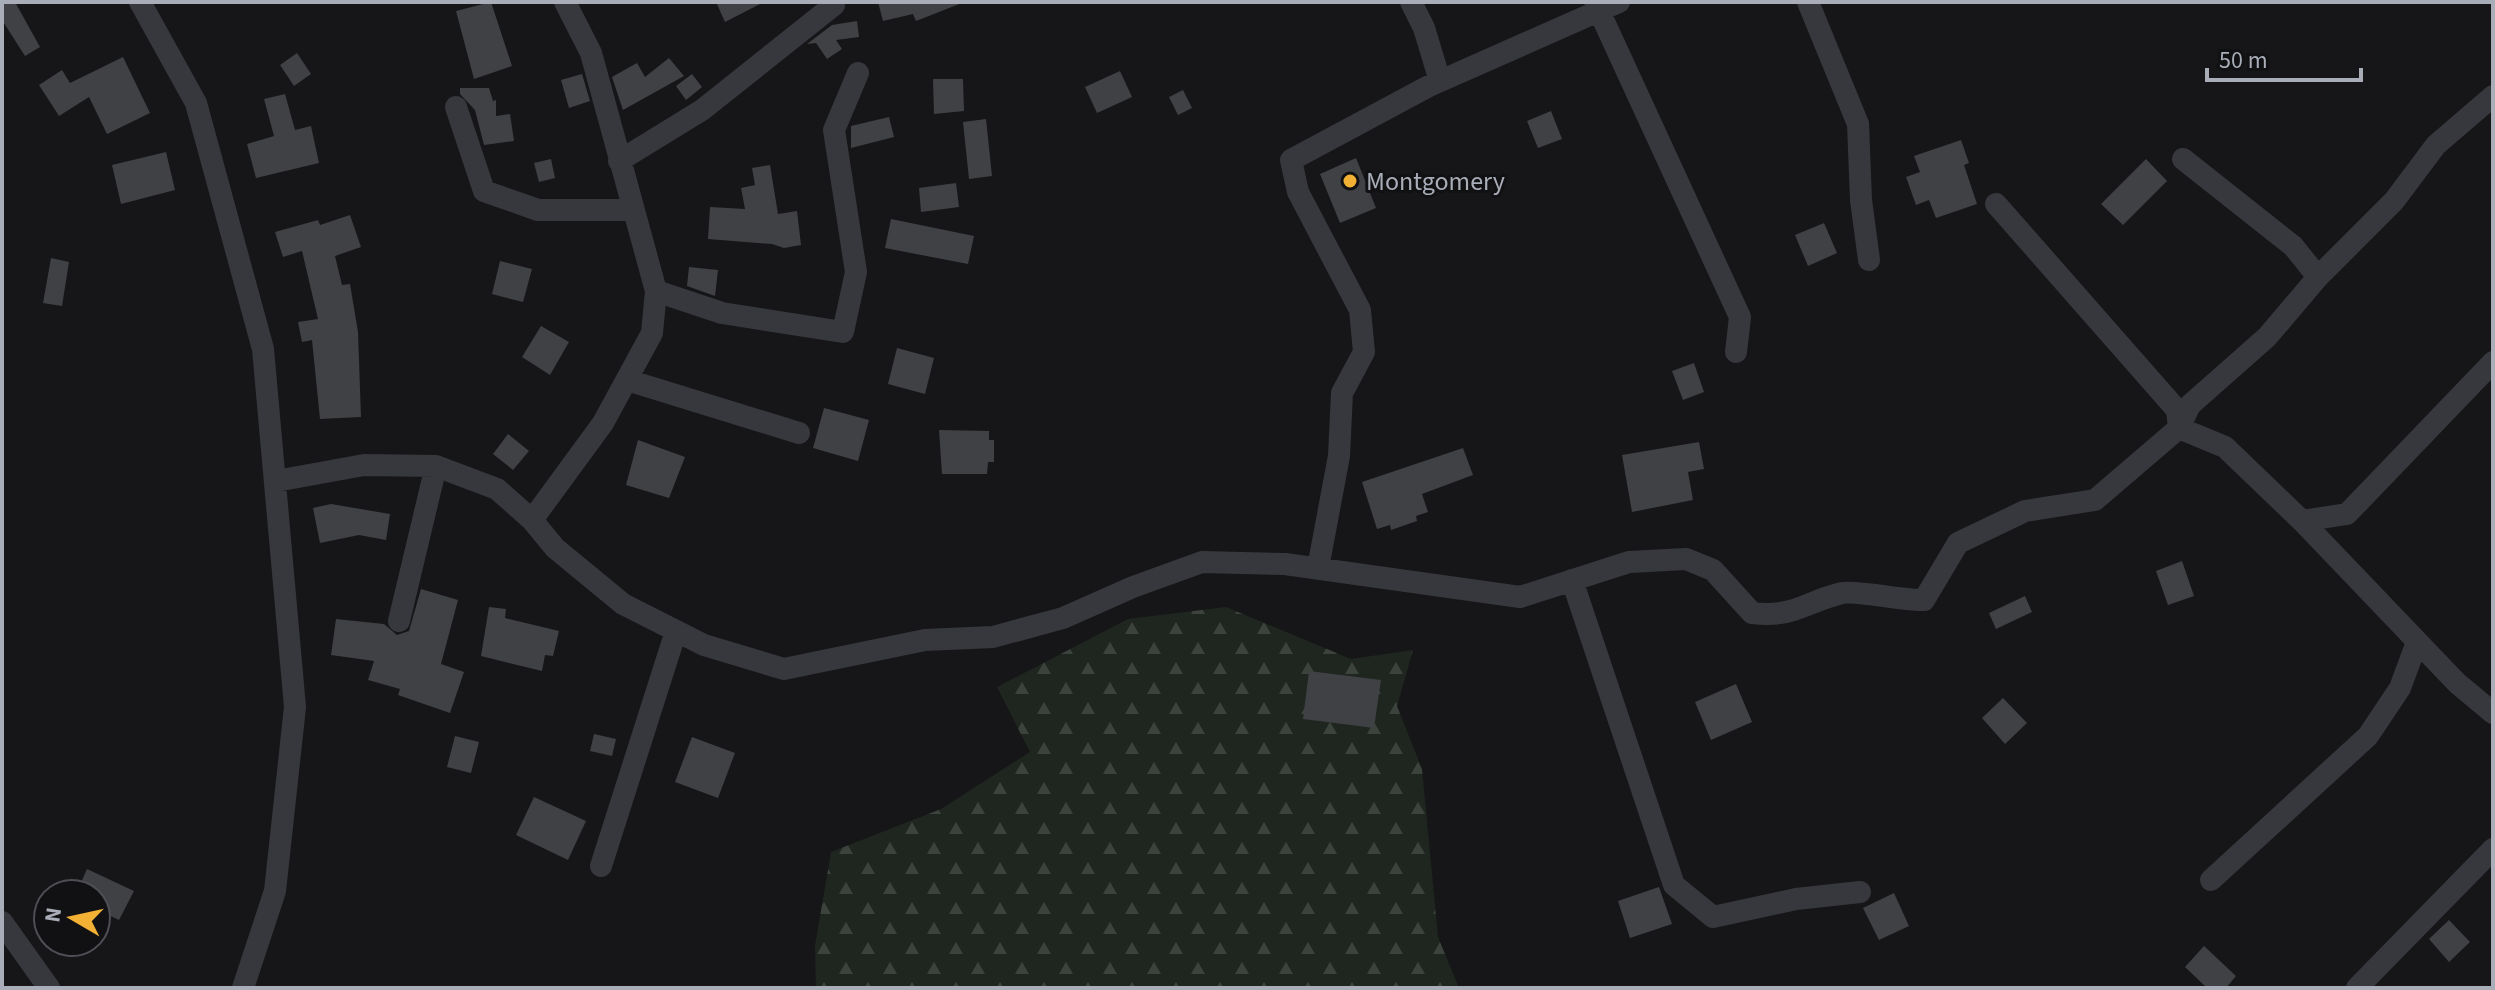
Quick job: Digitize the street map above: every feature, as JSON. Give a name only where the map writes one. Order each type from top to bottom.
[{"type":"street","points":[[140,2],[196,103],[263,349],[295,707],[275,891],[243,988]]},
{"type":"street","points":[[532,520],[603,423],[627,380],[652,333],[656,291],[650,259],[632,210],[591,53],[565,2]]},
{"type":"street","points":[[1411,2],[1424,28],[1440,81]]},
{"type":"street","points":[[1808,2],[1858,124],[1861,200],[1869,260]]},
{"type":"street","points":[[619,161],[702,110],[834,5]]},
{"type":"street","points":[[1318,568],[1339,456],[1342,393],[1364,352],[1360,310],[1298,192],[1291,160],[1440,81],[1604,5],[1740,317],[1736,352]]},
{"type":"street","points":[[656,291],[722,313],[843,332],[856,272],[834,130],[858,73]]},
{"type":"street","points":[[276,481],[364,465],[436,466],[497,489],[532,520],[555,548],[623,604],[704,645],[784,669],[925,640],[993,637],[1063,618],[1133,587],[1202,562],[1285,564],[1520,597],[1629,562],[1686,559],[1713,570],[1752,613],[1780,616],[1845,592],[1898,601],[1924,600],[1958,543],[2025,511],[2095,500],[2179,428],[2190,405],[2267,337],[2318,277],[2394,201],[2436,145],[2493,96]]},
{"type":"street","points":[[456,107],[484,191],[538,210],[632,210]]},
{"type":"street","points":[[2183,159],[2293,246],[2318,277]]},
{"type":"street","points":[[1996,204],[2177,410],[2179,428]]},
{"type":"street","points":[[2302,521],[2347,514],[2493,362]]},
{"type":"street","points":[[627,380],[799,433]]},
{"type":"street","points":[[2179,428],[2225,447],[2302,521],[2457,683],[2493,713]]},
{"type":"street","points":[[399,621],[436,466]]},
{"type":"street","points":[[1572,580],[1674,885],[1713,917],[1796,899],[1860,892]]},
{"type":"street","points":[[601,866],[676,631]]},
{"type":"street","points":[[2211,880],[2368,736],[2400,688],[2417,642]]},
{"type":"street","points":[[2357,988],[2493,849]]},
{"type":"street","points":[[2,922],[49,988]]},
{"type":"green space","points":[[1226,607],[1351,659],[1413,650],[1397,706],[1422,769],[1438,937],[1459,988],[816,988],[815,946],[831,852],[941,809],[1030,752],[997,687],[1128,619]]},
{"type":"building","points":[[2,2],[15,2],[40,47],[25,56],[2,20]]},
{"type":"building","points":[[491,2],[512,66],[474,79],[456,11]]},
{"type":"building","points":[[716,2],[764,2],[725,22]]},
{"type":"building","points":[[878,2],[962,3],[916,21],[913,14],[883,21]]},
{"type":"building","points":[[857,21],[859,37],[836,40],[842,49],[827,59],[816,43],[807,44],[832,25]]},
{"type":"building","points":[[297,53],[311,74],[294,86],[280,65]]},
{"type":"building","points":[[123,57],[150,113],[107,134],[89,97],[59,116],[39,85],[62,70],[70,83]]},
{"type":"building","points":[[669,58],[684,76],[623,110],[612,77],[637,63],[645,77]]},
{"type":"building","points":[[1120,71],[1132,97],[1097,113],[1085,87]]},
{"type":"building","points":[[582,74],[590,101],[569,108],[561,80]]},
{"type":"building","points":[[692,74],[702,87],[686,100],[676,86]]},
{"type":"building","points":[[933,79],[963,79],[964,111],[934,114]]},
{"type":"building","points":[[460,88],[489,88],[493,101],[496,100],[496,116],[510,114],[514,141],[484,145],[475,110],[460,94]]},
{"type":"building","points":[[1183,90],[1192,108],[1178,115],[1169,97]]},
{"type":"building","points":[[285,94],[295,130],[311,126],[319,163],[256,178],[247,144],[274,136],[264,99]]},
{"type":"building","points":[[1551,111],[1562,139],[1538,148],[1527,121]]},
{"type":"building","points":[[889,117],[894,137],[851,148],[851,126]]},
{"type":"building","points":[[986,119],[992,176],[969,179],[963,122]]},
{"type":"building","points":[[1961,140],[1969,163],[1964,165],[1977,204],[1936,218],[1929,200],[1916,205],[1906,177],[1920,172],[1914,156]]},
{"type":"building","points":[[166,152],[175,190],[121,204],[112,165]]},
{"type":"building","points":[[1356,158],[1376,208],[1340,223],[1320,174]]},
{"type":"building","points":[[551,159],[555,178],[539,182],[534,163]]},
{"type":"building","points":[[2146,159],[2167,181],[2123,225],[2101,204]]},
{"type":"building","points":[[770,165],[778,214],[797,211],[801,245],[784,248],[772,244],[708,239],[710,207],[745,209],[741,188],[755,185],[752,168]]},
{"type":"building","points":[[956,183],[959,207],[921,212],[919,188]]},
{"type":"building","points":[[350,215],[361,247],[335,256],[342,285],[350,284],[358,332],[361,417],[320,419],[312,340],[302,342],[298,322],[318,319],[302,251],[283,257],[275,232],[318,220],[320,225]]},
{"type":"building","points":[[891,219],[974,236],[968,264],[885,248]]},
{"type":"building","points":[[1824,223],[1837,253],[1808,266],[1795,235]]},
{"type":"building","points":[[51,258],[69,262],[62,306],[43,303]]},
{"type":"building","points":[[500,261],[532,269],[523,302],[492,294]]},
{"type":"building","points":[[689,267],[718,270],[715,296],[687,286]]},
{"type":"building","points":[[541,326],[569,342],[550,375],[522,357]]},
{"type":"building","points":[[897,348],[934,358],[925,394],[888,384]]},
{"type":"building","points":[[1694,363],[1704,392],[1683,400],[1672,371]]},
{"type":"building","points":[[824,408],[869,420],[858,461],[813,448]]},
{"type":"building","points":[[939,430],[989,431],[989,440],[994,440],[994,462],[988,462],[987,474],[942,474]]},
{"type":"building","points":[[508,434],[529,451],[513,470],[493,454]]},
{"type":"building","points":[[638,440],[685,457],[669,498],[626,485]]},
{"type":"building","points":[[1699,442],[1704,469],[1688,472],[1693,500],[1632,512],[1622,455]]},
{"type":"building","points":[[1463,448],[1473,475],[1422,494],[1428,512],[1416,516],[1417,521],[1391,530],[1390,525],[1377,529],[1362,482]]},
{"type":"building","points":[[331,504],[390,514],[386,540],[359,535],[320,543],[313,508]]},
{"type":"building","points":[[2182,561],[2194,596],[2168,605],[2156,571]]},
{"type":"building","points":[[421,589],[458,600],[441,664],[464,672],[450,713],[398,695],[400,689],[368,680],[374,661],[331,655],[336,619],[384,624],[397,635],[409,631]]},
{"type":"building","points":[[2025,596],[2032,612],[1996,629],[1989,613]]},
{"type":"building","points":[[489,607],[506,609],[505,618],[559,631],[553,656],[545,655],[542,671],[481,656]]},
{"type":"building","points":[[1309,671],[1381,680],[1374,728],[1303,719]]},
{"type":"building","points":[[1736,684],[1752,722],[1711,740],[1695,702]]},
{"type":"building","points":[[2003,698],[2027,723],[2005,744],[1982,718]]},
{"type":"building","points":[[594,734],[616,739],[612,756],[590,751]]},
{"type":"building","points":[[455,736],[479,742],[471,773],[447,767]]},
{"type":"building","points":[[692,737],[735,753],[718,798],[675,782]]},
{"type":"building","points":[[534,797],[586,821],[568,860],[516,835]]},
{"type":"building","points":[[87,869],[106,878],[83,878]]},
{"type":"building","points":[[112,881],[134,891],[119,920],[112,917]]},
{"type":"building","points":[[1659,887],[1672,924],[1630,938],[1618,901]]},
{"type":"building","points":[[1894,893],[1909,926],[1879,940],[1863,908]]},
{"type":"building","points":[[2449,920],[2470,942],[2449,962],[2429,939]]},
{"type":"building","points":[[2204,946],[2236,976],[2226,988],[2207,988],[2185,967]]},
{"type":"place","name":"Montgomery","points":[[1350,181]]}]
